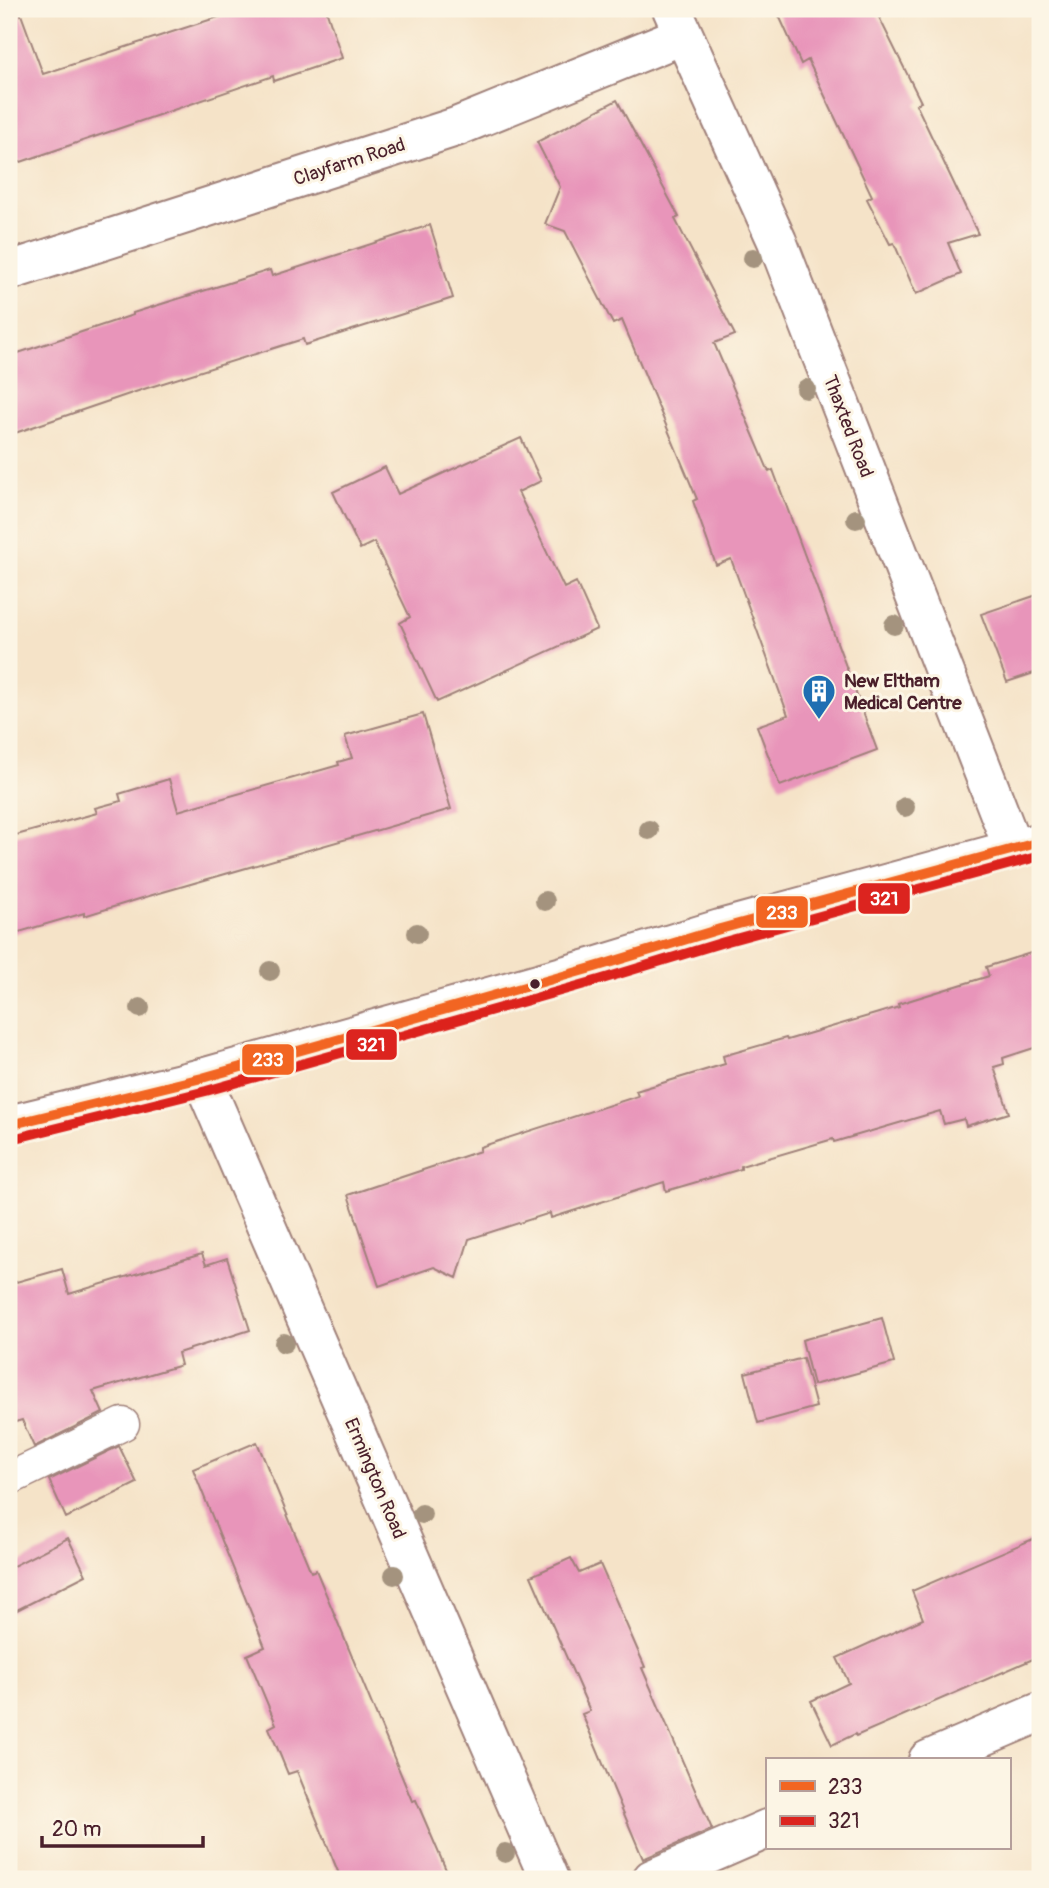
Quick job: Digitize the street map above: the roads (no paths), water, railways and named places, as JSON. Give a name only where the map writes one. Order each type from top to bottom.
[{"type":"street","name":"Clayfarm Road","points":[[9,271],[456,127],[678,22]]},
{"type":"street","name":"Thaxted Road","points":[[678,22],[777,241],[1027,845]]},
{"type":"street","points":[[9,1125],[202,1078],[720,929],[1027,845]]},
{"type":"street","name":"Ermington Road","points":[[202,1078],[549,1879]]},
{"type":"street","points":[[933,1758],[1040,1712]]},
{"type":"street","points":[[652,1879],[766,1829]]},
{"type":"lane","points":[[9,1479],[123,1424]]},
{"type":"place","name":"New Eltham Medical Centre","points":[[819,721]]}]
